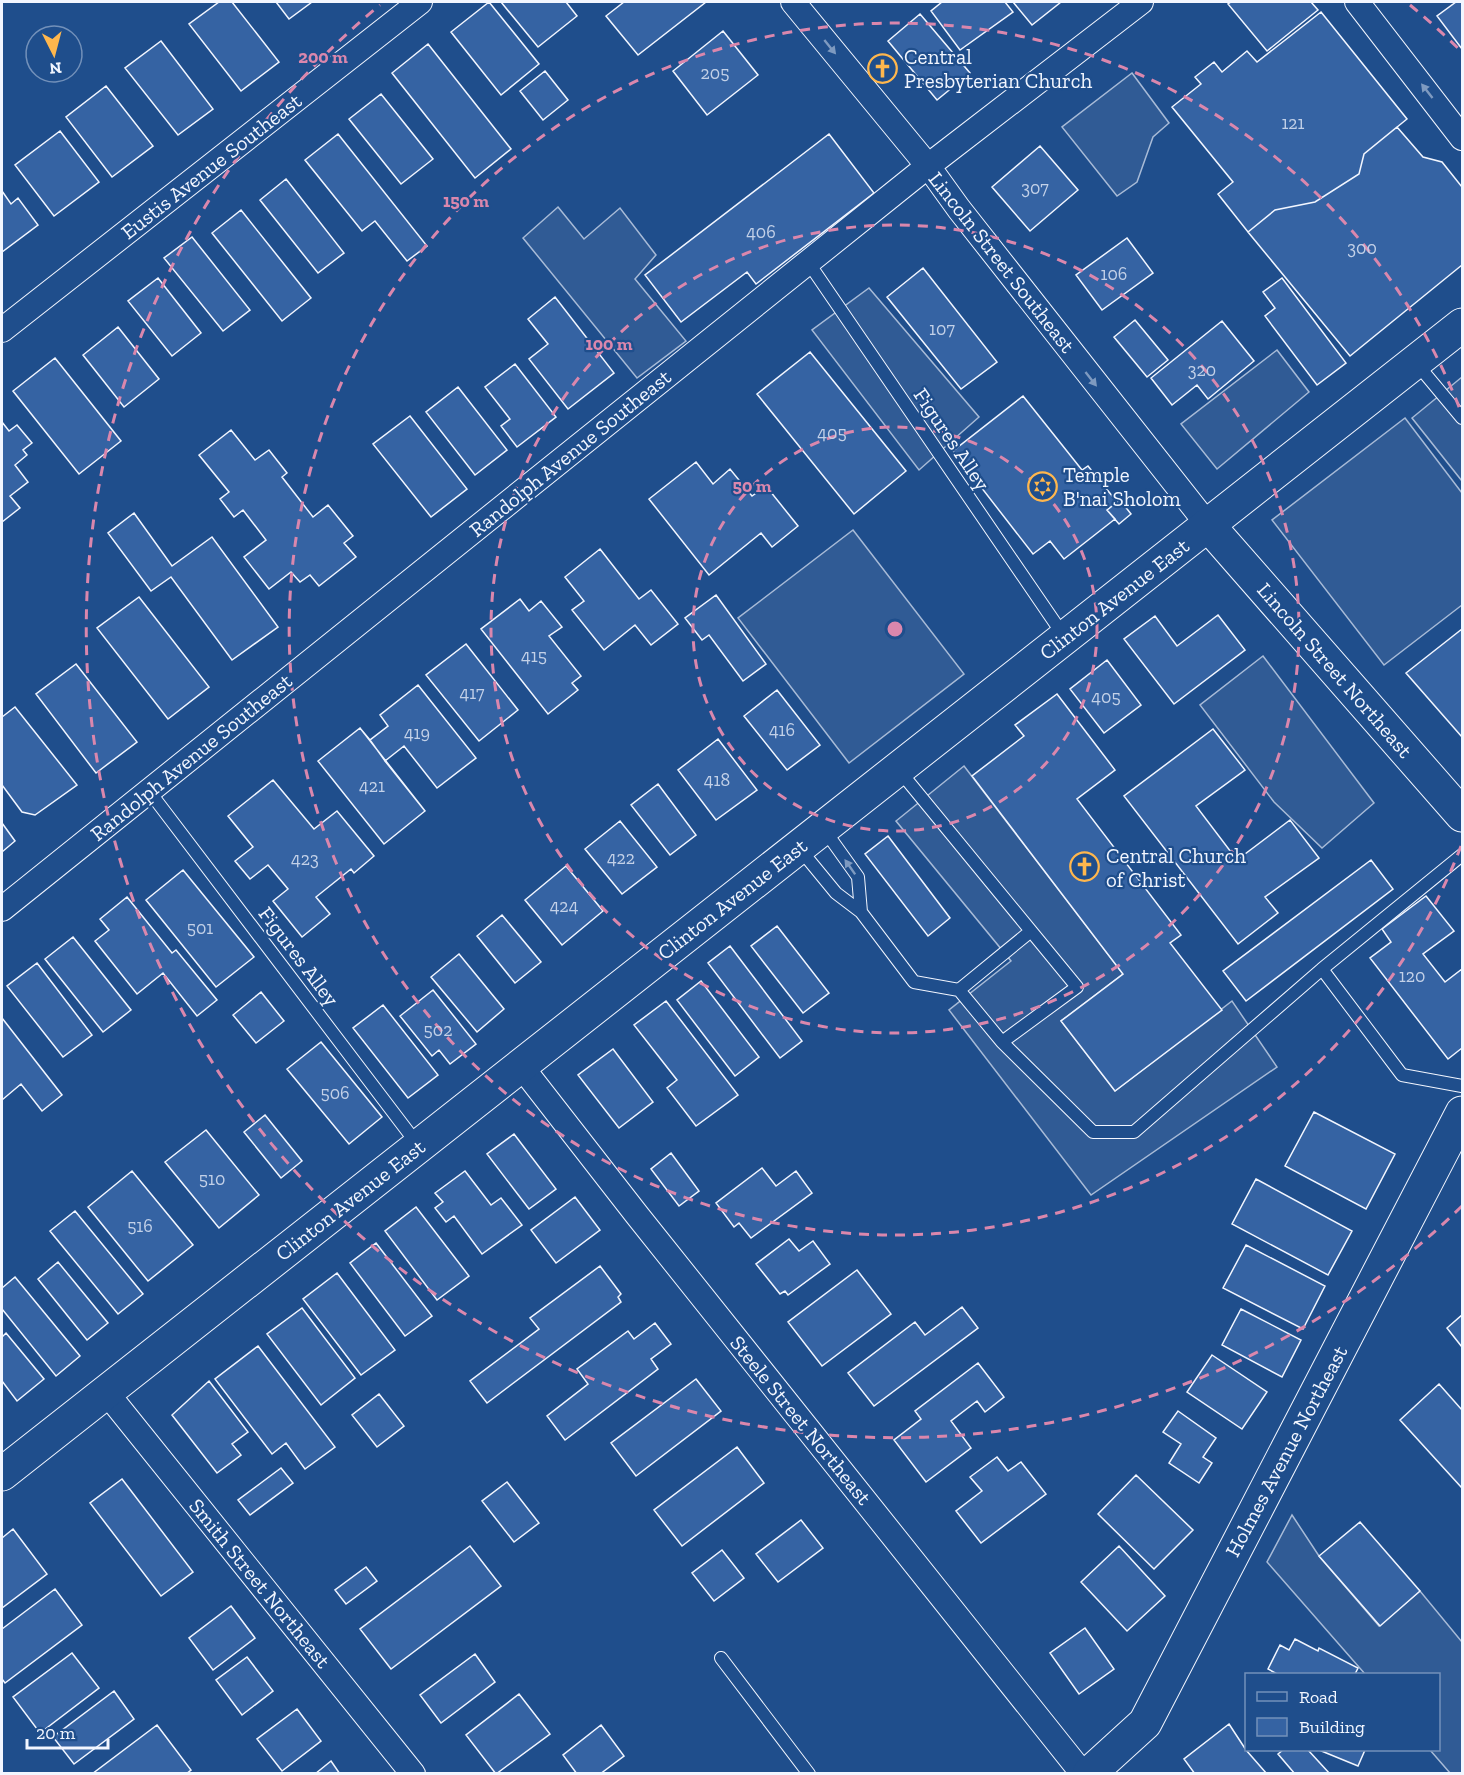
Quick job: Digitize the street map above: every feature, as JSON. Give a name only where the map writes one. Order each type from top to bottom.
[{"type":"street","name":"Eustis Avenue Southeast","points":[[2,330],[420,2]]},
{"type":"street","name":"Lincoln Street Southeast","points":[[793,2],[928,166],[958,209],[1208,525]]},
{"type":"street","name":"Randolph Avenue Southeast","points":[[2,909],[928,166],[1141,2]]},
{"type":"street","points":[[1357,2],[1462,138]]},
{"type":"street","name":"Clinton Avenue East","points":[[2,1474],[1462,325]]},
{"type":"street","name":"Lincoln Street Northeast","points":[[1208,525],[1462,815]]},
{"type":"street","name":"Steele Street Northeast","points":[[521,1066],[637,1215],[1083,1773]]},
{"type":"street","name":"Holmes Avenue Northeast","points":[[1089,1773],[1145,1723],[1462,1113]]},
{"type":"street","name":"Smith Street Northeast","points":[[106,1392],[413,1773]]},
{"type":"lane","name":"Figures Alley","points":[[808,262],[1065,637]]},
{"type":"lane","points":[[1415,362],[1462,418]]},
{"type":"lane","points":[[897,769],[1077,987],[1002,1042]]},
{"type":"lane","name":"Figures Alley","points":[[149,791],[418,1146]]},
{"type":"lane","points":[[810,837],[858,877],[861,912]]},
{"type":"lane","points":[[810,837],[836,893],[861,912],[914,982],[959,990],[1002,1042],[1093,1132],[1134,1132],[1322,969],[1462,855]]},
{"type":"lane","points":[[959,990],[1031,931]]},
{"type":"lane","points":[[1322,969],[1402,1075],[1462,1086]]},
{"type":"lane","points":[[721,1658],[809,1773]]},
{"type":"shaded area","points":[[1132,73],[1169,123],[1153,137],[1137,182],[1117,196],[1062,127]]},
{"type":"shaded area","points":[[558,207],[584,239],[620,208],[656,255],[635,279],[686,341],[637,378],[523,238]]},
{"type":"shaded area","points":[[869,288],[979,417],[919,470],[812,330]]},
{"type":"shaded area","points":[[1277,350],[1309,392],[1217,469],[1181,424]]},
{"type":"shaded area","points":[[1462,377],[1462,481],[1412,418]]},
{"type":"shaded area","points":[[1405,418],[1462,493],[1462,605],[1384,665],[1272,520]]},
{"type":"shaded area","points":[[853,530],[964,674],[849,763],[738,618]]},
{"type":"shaded area","points":[[1263,656],[1374,803],[1322,848],[1274,802],[1200,705]]},
{"type":"shaded area","points":[[964,766],[1123,974],[1061,1021],[1115,1091],[1232,1001],[1277,1067],[1091,1195],[949,1010],[1011,961],[896,821]]},
{"type":"shaded area","points":[[1292,1515],[1319,1556],[1379,1626],[1420,1591],[1462,1642],[1462,1773],[1450,1773],[1431,1751],[1440,1751],[1440,1673],[1364,1673],[1267,1562]]},
{"type":"building","points":[[219,2],[232,2],[279,62],[241,91],[189,24]]},
{"type":"building","points":[[276,2],[312,2],[289,19]]},
{"type":"building","points":[[489,2],[539,64],[501,95],[451,32]]},
{"type":"building","points":[[501,2],[566,2],[577,16],[538,47]]},
{"type":"building","points":[[624,2],[706,2],[638,55],[606,16]]},
{"type":"building","points":[[942,2],[1005,2],[1013,12],[960,50],[931,11]]},
{"type":"building","points":[[1013,2],[1061,2],[1032,25]]},
{"type":"building","points":[[1231,2],[1311,2],[1318,10],[1267,51],[1228,4]]},
{"type":"building","points":[[1456,2],[1462,2],[1462,49],[1437,16]]},
{"type":"building","points":[[1321,12],[1407,119],[1364,154],[1359,174],[1315,202],[1275,210],[1248,232],[1218,194],[1233,182],[1172,107],[1201,84],[1195,77],[1214,62],[1222,72],[1247,51],[1257,62]]},
{"type":"building","points":[[920,14],[970,73],[937,100],[888,41]]},
{"type":"building","points":[[723,31],[758,75],[707,115],[673,71]]},
{"type":"building","points":[[161,41],[213,109],[178,135],[125,68]]},
{"type":"building","points":[[428,44],[511,149],[475,178],[392,73]]},
{"type":"building","points":[[545,71],[568,100],[543,120],[520,91]]},
{"type":"building","points":[[106,86],[153,146],[112,177],[66,117]]},
{"type":"building","points":[[381,94],[433,159],[401,184],[349,119]]},
{"type":"building","points":[[1397,127],[1423,157],[1442,162],[1462,187],[1462,265],[1350,356],[1248,232],[1275,210],[1315,202],[1359,174],[1364,154]]},
{"type":"building","points":[[60,131],[99,182],[54,216],[15,165]]},
{"type":"building","points":[[338,134],[427,246],[407,261],[375,221],[362,231],[305,160]]},
{"type":"building","points":[[829,134],[874,193],[756,284],[747,272],[681,322],[645,275]]},
{"type":"building","points":[[1040,146],[1078,190],[1030,231],[992,187]]},
{"type":"building","points":[[286,179],[344,253],[318,273],[260,200]]},
{"type":"building","points":[[2,191],[11,204],[18,198],[38,225],[2,252]]},
{"type":"building","points":[[241,210],[311,298],[282,321],[212,233]]},
{"type":"building","points":[[192,237],[250,310],[223,331],[164,258]]},
{"type":"building","points":[[1127,238],[1153,273],[1102,310],[1076,275]]},
{"type":"building","points":[[923,268],[997,362],[961,389],[887,297]]},
{"type":"building","points":[[158,278],[201,333],[172,356],[128,301]]},
{"type":"building","points":[[1282,278],[1346,363],[1317,385],[1265,316],[1275,308],[1263,292]]},
{"type":"building","points":[[555,297],[614,373],[568,409],[529,359],[548,344],[528,319]]},
{"type":"building","points":[[1135,320],[1168,360],[1147,377],[1114,337]]},
{"type":"building","points":[[1222,321],[1254,361],[1208,399],[1197,385],[1172,405],[1151,378]]},
{"type":"building","points":[[118,327],[159,379],[124,407],[83,355]]},
{"type":"building","points":[[810,352],[906,471],[854,514],[757,394]]},
{"type":"building","points":[[55,358],[121,441],[79,474],[13,391]]},
{"type":"building","points":[[515,364],[556,417],[517,447],[501,426],[510,419],[485,387]]},
{"type":"building","points":[[458,387],[507,450],[475,475],[426,412]]},
{"type":"building","name":"Temple B'nai Sholom","points":[[1023,396],[1082,470],[1088,466],[1117,502],[1107,510],[1115,519],[1064,559],[1050,541],[1033,554],[953,451]]},
{"type":"building","points":[[410,416],[467,489],[431,517],[373,444]]},
{"type":"building","points":[[2,422],[9,431],[17,425],[32,443],[23,450],[27,455],[15,465],[28,482],[10,496],[20,508],[2,522]]},
{"type":"building","points":[[231,430],[255,460],[269,450],[287,473],[282,477],[313,517],[328,505],[353,536],[344,543],[356,557],[319,586],[310,575],[300,582],[291,572],[269,589],[244,557],[266,540],[243,510],[234,517],[220,499],[229,492],[199,455]]},
{"type":"building","points":[[696,462],[713,484],[730,469],[752,496],[766,486],[798,526],[772,547],[761,533],[709,575],[649,499]]},
{"type":"building","points":[[1120,500],[1131,514],[1119,524],[1107,510]]},
{"type":"building","points":[[134,513],[172,566],[212,537],[278,627],[232,660],[171,577],[151,591],[108,533]]},
{"type":"building","points":[[600,549],[639,599],[651,590],[678,624],[651,645],[635,625],[604,650],[572,610],[584,601],[565,577]]},
{"type":"building","points":[[716,595],[766,664],[743,681],[709,635],[702,640],[685,618]]},
{"type":"building","points":[[139,597],[209,687],[168,719],[97,628]]},
{"type":"building","points":[[520,599],[529,611],[541,601],[562,627],[549,636],[581,676],[572,683],[578,690],[548,714],[481,629]]},
{"type":"building","points":[[1218,615],[1245,650],[1174,704],[1124,639],[1155,616],[1177,646]]},
{"type":"building","points":[[1462,629],[1462,737],[1406,673]]},
{"type":"building","points":[[466,644],[518,710],[479,741],[426,675]]},
{"type":"building","points":[[1107,660],[1141,705],[1104,733],[1070,689]]},
{"type":"building","points":[[76,664],[137,742],[96,773],[36,694]]},
{"type":"building","points":[[418,685],[476,758],[437,788],[404,746],[385,761],[425,811],[384,844],[318,761],[360,728],[370,740],[388,726],[380,715]]},
{"type":"building","points":[[418,685],[476,758],[437,788],[404,746],[385,761],[370,740],[388,726],[380,715]]},
{"type":"building","points":[[777,690],[820,745],[787,770],[744,716]]},
{"type":"building","name":"Central Church of Christ","points":[[1057,694],[1115,770],[1077,799],[1181,935],[1170,943],[1222,1010],[1115,1091],[1061,1021],[1123,974],[972,776],[1024,736],[1015,725]]},
{"type":"building","points":[[15,707],[77,785],[35,815],[22,812],[2,785],[2,717]]},
{"type":"building","points":[[360,728],[425,811],[384,844],[318,761]]},
{"type":"building","points":[[1213,729],[1245,770],[1196,806],[1237,860],[1290,820],[1319,858],[1265,897],[1278,913],[1238,944],[1124,796]]},
{"type":"building","points":[[718,739],[757,790],[716,820],[678,770]]},
{"type":"building","points":[[273,780],[314,829],[337,811],[374,856],[354,873],[351,869],[316,897],[330,914],[302,937],[273,901],[288,889],[268,865],[250,879],[235,861],[253,847],[228,816]]},
{"type":"building","points":[[658,784],[696,835],[670,855],[631,805]]},
{"type":"building","points":[[620,821],[657,867],[622,894],[585,849]]},
{"type":"building","points":[[2,823],[15,841],[2,852]]},
{"type":"building","points":[[888,836],[950,918],[928,936],[865,854]]},
{"type":"building","points":[[1371,860],[1393,889],[1246,1001],[1223,971]]},
{"type":"building","points":[[566,866],[603,911],[562,945],[525,900]]},
{"type":"building","points":[[183,870],[254,957],[216,987],[146,900]]},
{"type":"building","points":[[1426,896],[1454,931],[1423,954],[1445,982],[1462,969],[1462,1048],[1448,1059],[1370,958],[1391,942],[1382,929]]},
{"type":"building","points":[[127,897],[172,953],[176,950],[217,1000],[197,1016],[163,973],[137,994],[95,941],[109,930],[100,919]]},
{"type":"building","points":[[502,915],[541,962],[515,983],[477,936]]},
{"type":"building","points":[[777,926],[829,993],[803,1013],[751,946]]},
{"type":"building","points":[[73,937],[131,1010],[103,1032],[45,959]]},
{"type":"building","points":[[730,946],[802,1041],[780,1058],[708,963]]},
{"type":"building","points":[[459,954],[504,1009],[477,1032],[431,977]]},
{"type":"building","points":[[37,963],[92,1035],[63,1057],[7,986]]},
{"type":"building","points":[[701,981],[759,1057],[735,1076],[677,1000]]},
{"type":"building","points":[[433,990],[476,1044],[450,1064],[439,1050],[432,1056],[400,1016]]},
{"type":"building","points":[[261,992],[284,1021],[256,1043],[233,1015]]},
{"type":"building","points":[[666,1001],[738,1095],[696,1126],[667,1088],[677,1080],[634,1025]]},
{"type":"building","points":[[383,1005],[438,1075],[408,1098],[353,1028]]},
{"type":"building","points":[[2,1018],[62,1095],[42,1111],[21,1084],[2,1100]]},
{"type":"building","points":[[321,1042],[382,1117],[349,1144],[287,1069]]},
{"type":"building","points":[[613,1049],[653,1102],[619,1128],[578,1075]]},
{"type":"building","points":[[1314,1112],[1395,1154],[1366,1209],[1285,1166]]},
{"type":"building","points":[[265,1115],[302,1161],[281,1178],[244,1132]]},
{"type":"building","points":[[206,1130],[259,1195],[219,1228],[165,1162]]},
{"type":"building","points":[[514,1134],[556,1189],[529,1209],[487,1154]]},
{"type":"building","points":[[671,1153],[699,1191],[679,1206],[651,1169]]},
{"type":"building","points":[[762,1168],[776,1186],[796,1171],[812,1193],[751,1238],[739,1223],[734,1227],[716,1203]]},
{"type":"building","points":[[132,1171],[193,1245],[148,1281],[88,1207]]},
{"type":"building","points":[[465,1171],[491,1205],[501,1198],[522,1225],[482,1254],[454,1216],[446,1222],[435,1208],[443,1202],[435,1193]]},
{"type":"building","points":[[1256,1179],[1352,1231],[1328,1275],[1232,1224]]},
{"type":"building","points":[[575,1197],[600,1230],[556,1263],[531,1230]]},
{"type":"building","points":[[416,1207],[469,1276],[437,1300],[385,1231]]},
{"type":"building","points":[[75,1211],[143,1294],[118,1314],[50,1231]]},
{"type":"building","points":[[789,1239],[799,1251],[813,1241],[830,1264],[788,1295],[785,1291],[780,1294],[756,1264]]},
{"type":"building","points":[[376,1243],[432,1316],[405,1336],[350,1263]]},
{"type":"building","points":[[1246,1245],[1325,1286],[1303,1329],[1223,1288]]},
{"type":"building","points":[[58,1262],[108,1323],[87,1340],[38,1279]]},
{"type":"building","points":[[600,1266],[621,1294],[618,1297],[621,1302],[487,1403],[470,1381],[539,1329],[530,1318]]},
{"type":"building","points":[[857,1270],[891,1314],[822,1366],[788,1322]]},
{"type":"building","points":[[337,1273],[395,1350],[361,1375],[303,1299]]},
{"type":"building","points":[[15,1277],[80,1356],[56,1376],[2,1309],[2,1288]]},
{"type":"building","points":[[962,1307],[978,1328],[874,1406],[848,1373],[915,1322],[925,1335]]},
{"type":"building","points":[[302,1308],[355,1378],[321,1405],[267,1334]]},
{"type":"building","points":[[1241,1309],[1301,1340],[1282,1377],[1222,1345]]},
{"type":"building","points":[[1462,1315],[1462,1347],[1447,1328]]},
{"type":"building","points":[[655,1323],[671,1344],[651,1359],[658,1369],[565,1440],[547,1416],[588,1384],[577,1369],[628,1331],[634,1339]]},
{"type":"building","points":[[6,1333],[44,1379],[17,1401],[2,1381],[2,1337]]},
{"type":"building","points":[[258,1346],[335,1447],[305,1469],[286,1443],[272,1454],[215,1379]]},
{"type":"building","points":[[1212,1355],[1267,1392],[1242,1429],[1187,1392]]},
{"type":"building","points":[[978,1363],[1004,1397],[985,1412],[977,1401],[951,1421],[971,1448],[926,1482],[894,1440],[921,1419],[915,1411]]},
{"type":"building","points":[[696,1379],[721,1411],[636,1476],[611,1443]]},
{"type":"building","points":[[209,1381],[248,1432],[232,1444],[241,1455],[217,1473],[172,1415]]},
{"type":"building","points":[[1439,1384],[1462,1410],[1462,1488],[1400,1420]]},
{"type":"building","points":[[379,1394],[404,1426],[377,1447],[352,1415]]},
{"type":"building","points":[[1178,1411],[1216,1438],[1203,1457],[1212,1463],[1199,1483],[1169,1463],[1181,1444],[1163,1432]]},
{"type":"building","points":[[737,1447],[764,1483],[682,1546],[654,1510]]},
{"type":"building","points":[[997,1457],[1008,1471],[1021,1462],[1046,1494],[981,1543],[956,1511],[982,1491],[970,1477]]},
{"type":"building","points":[[281,1468],[293,1483],[250,1515],[238,1500]]},
{"type":"building","points":[[1136,1475],[1193,1530],[1154,1569],[1098,1514]]},
{"type":"building","points":[[122,1479],[193,1572],[161,1596],[90,1503]]},
{"type":"building","points":[[507,1482],[539,1523],[514,1542],[482,1501]]},
{"type":"building","points":[[801,1520],[823,1548],[778,1582],[756,1554]]},
{"type":"building","points":[[1360,1522],[1420,1591],[1380,1626],[1319,1556]]},
{"type":"building","points":[[13,1529],[47,1574],[2,1608],[2,1538]]},
{"type":"building","points":[[470,1546],[501,1586],[391,1669],[360,1629]]},
{"type":"building","points":[[1119,1546],[1165,1596],[1127,1631],[1081,1582]]},
{"type":"building","points":[[722,1550],[744,1578],[714,1601],[692,1573]]},
{"type":"building","points":[[366,1567],[377,1581],[346,1604],[335,1590]]},
{"type":"building","points":[[55,1589],[82,1625],[5,1683],[2,1679],[2,1629]]},
{"type":"building","points":[[231,1606],[255,1638],[213,1670],[189,1638]]},
{"type":"building","points":[[1085,1628],[1114,1669],[1079,1694],[1050,1653]]},
{"type":"building","points":[[1295,1639],[1318,1651],[1319,1648],[1358,1668],[1356,1673],[1275,1673],[1268,1669],[1280,1645],[1289,1650]]},
{"type":"building","points":[[72,1653],[99,1688],[40,1733],[13,1697]]},
{"type":"building","points":[[475,1654],[495,1682],[441,1723],[420,1695]]},
{"type":"building","points":[[247,1657],[273,1691],[242,1715],[216,1680]]},
{"type":"building","points":[[114,1691],[134,1719],[74,1764],[53,1737]]},
{"type":"building","points":[[519,1694],[550,1734],[496,1774],[466,1735]]},
{"type":"building","points":[[297,1709],[321,1741],[282,1771],[257,1739]]},
{"type":"building","points":[[1229,1724],[1245,1751],[1267,1774],[1195,1774],[1184,1759]]},
{"type":"building","points":[[157,1725],[191,1770],[186,1774],[92,1774]]},
{"type":"building","points":[[601,1725],[624,1756],[600,1774],[577,1774],[563,1755]]},
{"type":"building","points":[[1282,1751],[1309,1751],[1330,1774],[1295,1774],[1278,1754]]},
{"type":"building","points":[[1321,1751],[1365,1751],[1358,1766]]},
{"type":"building","points":[[331,1761],[340,1774],[315,1774]]},
{"type":"place","name":"Central Presbyterian Church","points":[[883,68]]},
{"type":"place","name":"Temple B'nai Sholom","points":[[1042,486]]},
{"type":"place","name":"Central Church of Christ","points":[[1085,867]]}]
